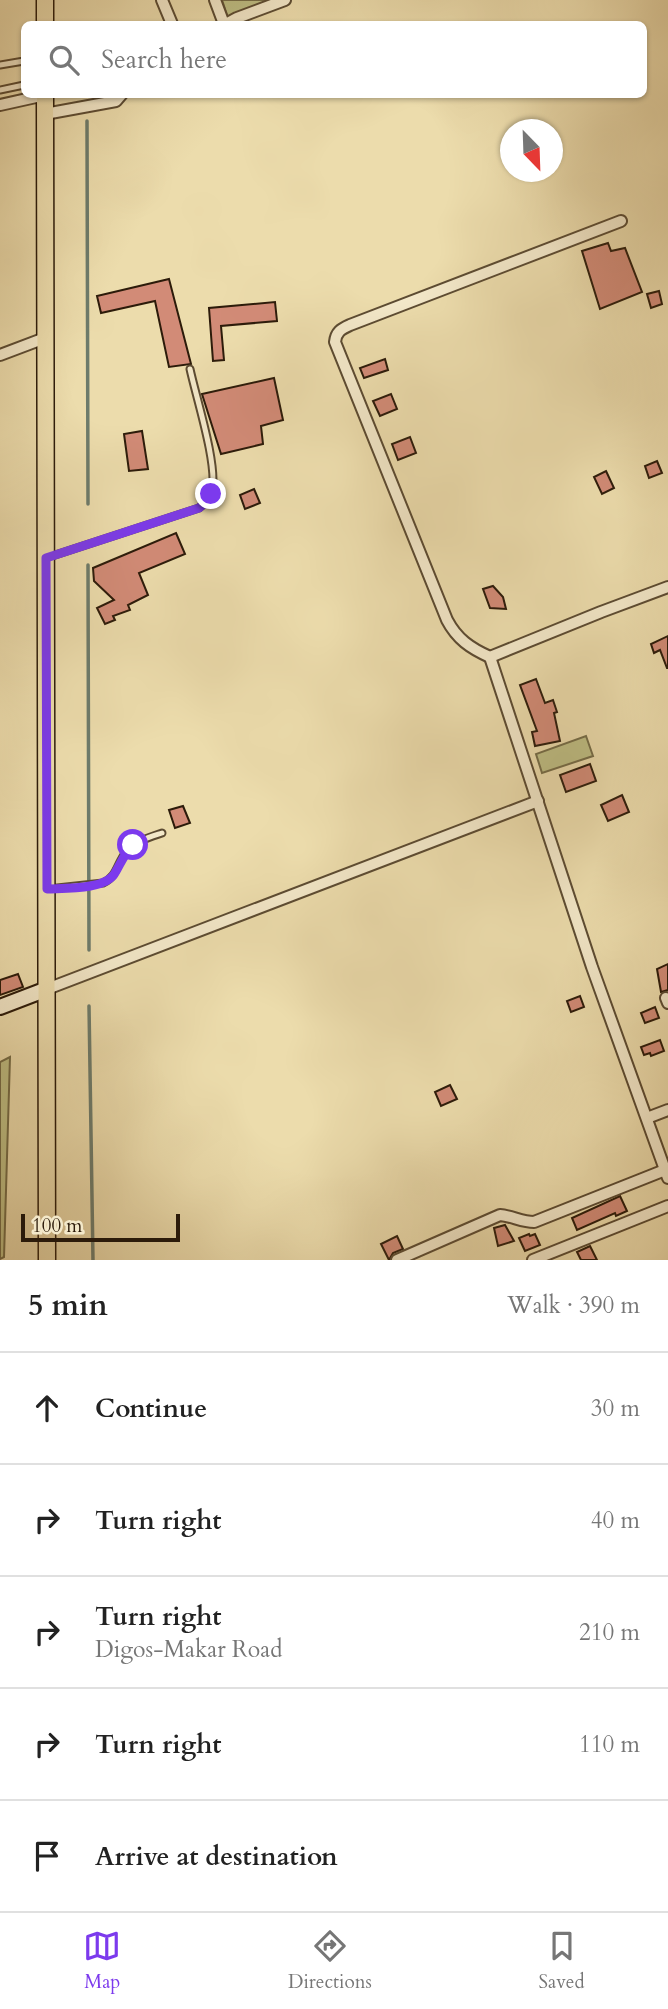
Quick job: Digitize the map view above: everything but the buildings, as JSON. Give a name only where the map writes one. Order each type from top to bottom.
[{"type":"main road","points":[[45,0],[45,21]]},
{"type":"main road","points":[[45,98],[47,1260]]},
{"type":"street","points":[[162,0],[171,21]]},
{"type":"street","points":[[215,0],[224,21]]},
{"type":"street","points":[[231,21],[285,0]]},
{"type":"street","points":[[0,105],[32,98]]},
{"type":"street","points":[[45,114],[116,101],[119,98]]},
{"type":"street","points":[[621,221],[350,325],[338,331],[335,336],[337,347],[447,620],[461,641],[490,657],[668,587]]},
{"type":"street","points":[[0,355],[45,338]]},
{"type":"street","points":[[397,1260],[500,1215],[534,1222],[666,1174],[592,967],[490,657]]},
{"type":"street","points":[[0,1007],[538,801]]},
{"type":"street","points":[[647,1118],[668,1110]]},
{"type":"street","points":[[533,1260],[668,1206]]},
{"type":"lane","points":[[0,65],[21,62]]},
{"type":"lane","points":[[0,90],[21,86]]},
{"type":"lane","points":[[46,558],[189,512],[206,502],[213,483],[208,447],[190,369]]},
{"type":"lane","points":[[47,889],[84,886],[110,880],[133,845],[162,833]]},
{"type":"green space","points":[[222,0],[291,0],[238,21],[229,21]]},
{"type":"green space","points":[[586,736],[593,756],[542,773],[536,754]]},
{"type":"green space","points":[[10,1057],[4,1257],[0,1259],[0,1062]]},
{"type":"waterway","points":[[87,121],[88,504]]},
{"type":"waterway","points":[[88,565],[89,950]]},
{"type":"waterway","points":[[89,1006],[93,1260]]},
{"type":"route","points":[[133,845],[110,880],[84,886],[47,889],[46,558],[199,508],[211,494]]}]
